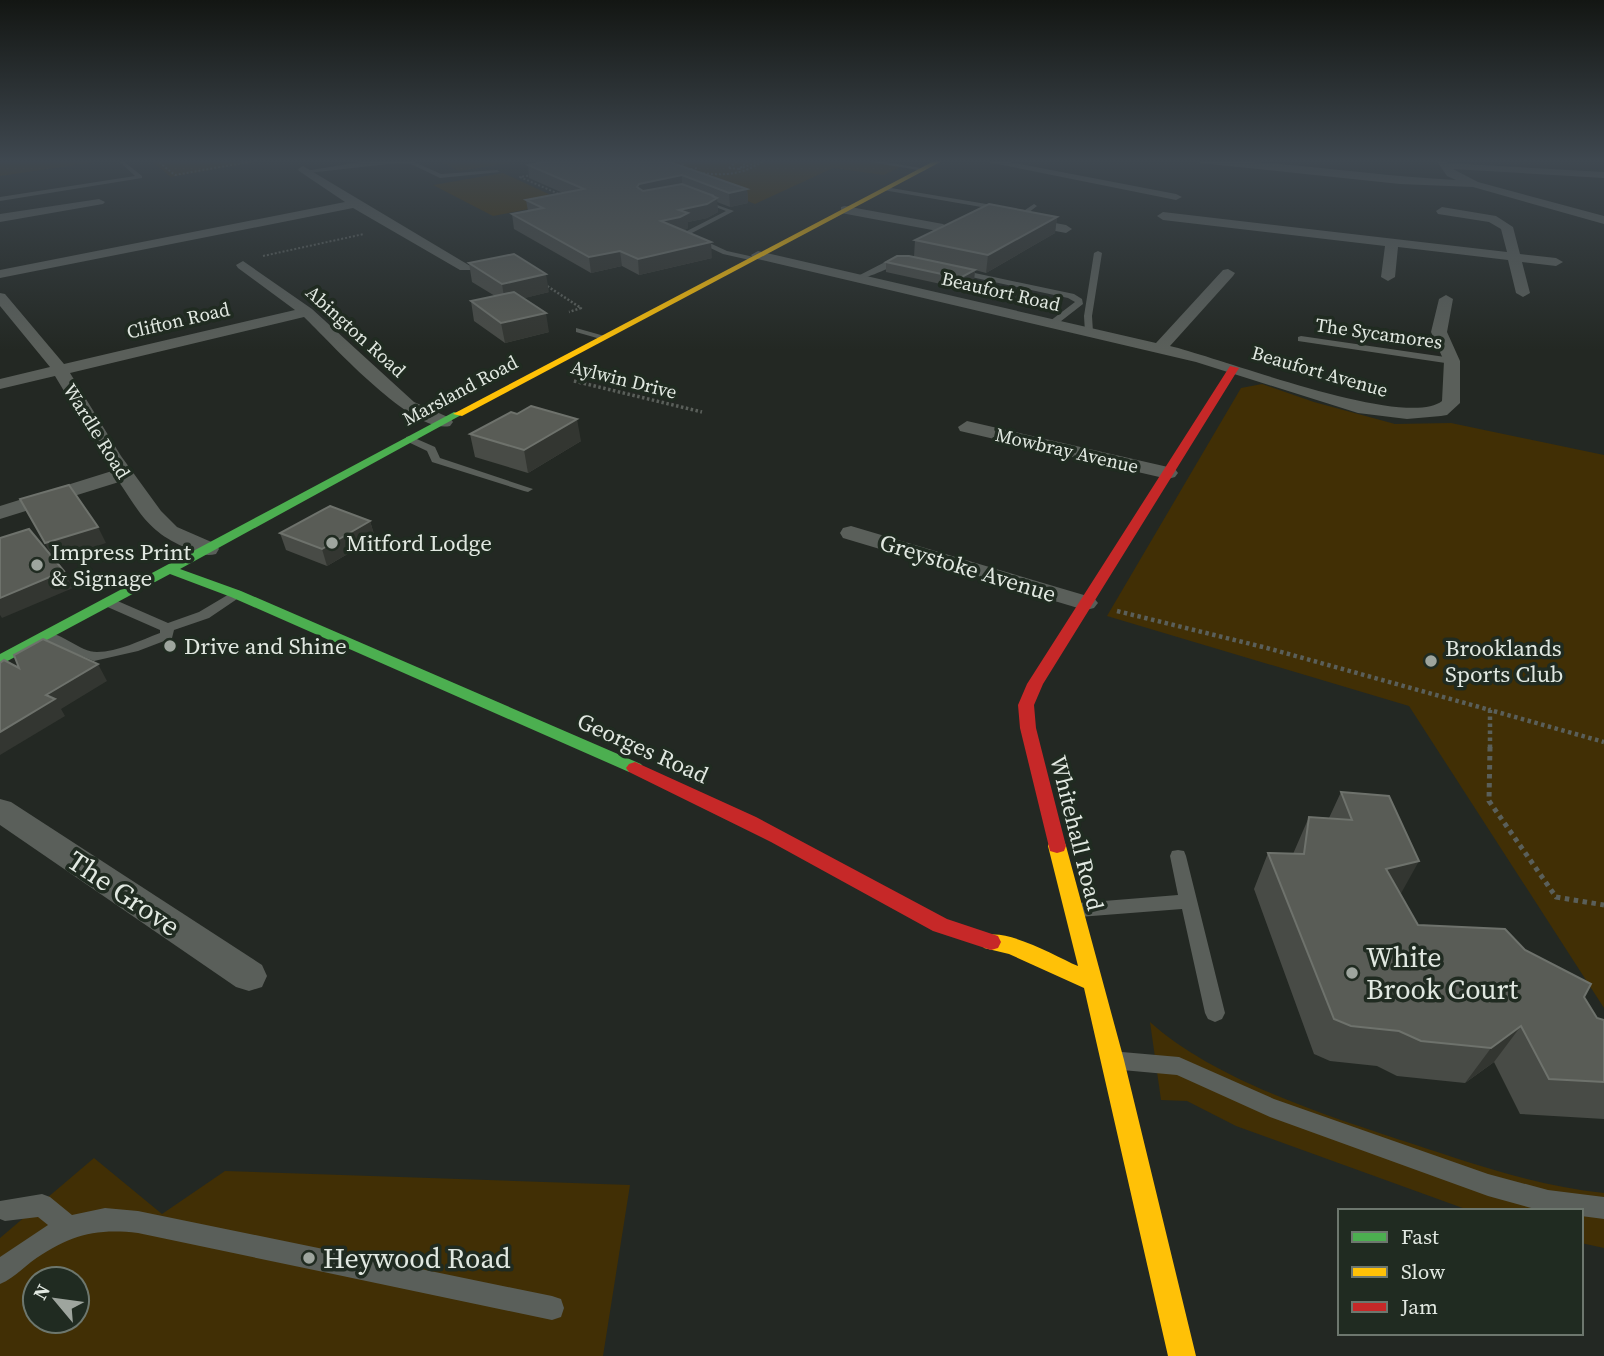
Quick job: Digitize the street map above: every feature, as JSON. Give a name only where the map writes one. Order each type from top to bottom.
[{"type":"street","points":[[0,274],[257,223]]},
{"type":"street","points":[[389,223],[471,270]]},
{"type":"street","name":"Marsland Road","points":[[2,658],[820,223]]},
{"type":"street","points":[[921,239],[952,223]]},
{"type":"street","points":[[1035,223],[1066,229]]},
{"type":"street","points":[[1154,228],[1158,223]]},
{"type":"street","points":[[1225,223],[1556,262]]},
{"type":"street","points":[[1501,223],[1507,226],[1523,293]]},
{"type":"street","points":[[1388,277],[1392,243]]},
{"type":"street","name":"Beaufort Road","points":[[755,257],[1053,323],[1234,368]]},
{"type":"street","name":"Abington Road","points":[[243,265],[307,312],[408,406],[444,422]]},
{"type":"street","points":[[1160,348],[1234,274],[1206,270]]},
{"type":"street","name":"Beaufort Avenue","points":[[1234,368],[1358,408],[1407,414],[1440,411],[1451,403],[1452,361],[1439,332],[1446,299]]},
{"type":"street","name":"Wardle Road","points":[[2,303],[59,368],[123,474],[153,516],[169,532],[208,549]]},
{"type":"street","name":"Clifton Road","points":[[59,368],[307,312]]},
{"type":"street","points":[[0,384],[59,368]]},
{"type":"street","name":"Whitehall Road","points":[[1182,1356],[1114,1060],[1091,982],[1028,728],[1026,705],[1086,603],[1234,368]]},
{"type":"street","name":"Mowbray Avenue","points":[[967,427],[1168,473]]},
{"type":"street","points":[[0,513],[123,474]]},
{"type":"street","name":"Greystoke Avenue","points":[[851,533],[1086,603]]},
{"type":"street","name":"Georges Road","points":[[168,569],[236,594],[671,784],[957,931],[978,940],[1012,946],[1091,982]]},
{"type":"street","name":"The Grove","points":[[0,810],[249,976]]},
{"type":"lane","points":[[706,223],[685,234],[725,253],[755,257]]},
{"type":"lane","points":[[1089,332],[1088,316],[1098,253]]},
{"type":"lane","points":[[858,278],[892,262],[909,261]]},
{"type":"lane","points":[[948,270],[1072,296],[1079,301],[1079,304],[1053,323]]},
{"type":"lane","points":[[579,330],[604,337]]},
{"type":"lane","name":"The Sycamores","points":[[1301,339],[1452,361]]},
{"type":"lane","points":[[410,439],[431,449],[436,460],[528,489]]},
{"type":"lane","points":[[108,602],[167,628],[204,615],[236,594]]},
{"type":"lane","points":[[45,636],[94,657],[133,648],[167,635],[167,628]]},
{"type":"lane","points":[[1178,856],[1215,1013]]},
{"type":"lane","points":[[1073,911],[1189,901]]},
{"type":"lane","points":[[1114,1060],[1180,1066],[1270,1107],[1488,1185],[1548,1201],[1604,1208]]},
{"type":"lane","points":[[5,1210],[42,1205],[69,1228]]},
{"type":"lane","points":[[0,1272],[31,1247],[69,1228],[105,1219],[138,1222],[552,1308]]},
{"type":"path","points":[[243,265],[259,257],[395,227]]},
{"type":"path","points":[[543,284],[581,308],[568,312],[583,318]]},
{"type":"path","name":"Aylwin Drive","points":[[538,372],[702,412]]},
{"type":"path","points":[[1086,603],[1267,648],[1604,742]]},
{"type":"path","points":[[1490,710],[1489,801],[1556,897],[1604,905]]},
{"type":"shaded area","name":"Brooklands Sports Club","points":[[1262,384],[1314,402],[1395,424],[1451,423],[1604,455],[1604,1008],[1409,706],[1107,616],[1241,388]]},
{"type":"shaded area","points":[[1150,1022],[1206,1062],[1310,1109],[1507,1174],[1604,1193],[1604,1248],[1583,1243],[1583,1209],[1465,1209],[1236,1126],[1187,1101],[1161,1100]]},
{"type":"shaded area","name":"Heywood Road","points":[[94,1158],[162,1214],[225,1171],[630,1185],[603,1356],[0,1356],[0,1238]]},
{"type":"building","points":[[529,223],[666,223],[711,242],[638,259],[620,251],[589,257]]},
{"type":"building","points":[[949,223],[1046,223],[988,255],[915,240]]},
{"type":"building","points":[[514,254],[546,274],[502,284],[469,263]]},
{"type":"building","points":[[897,256],[909,256],[975,270],[960,278],[886,262]]},
{"type":"building","points":[[514,292],[546,313],[501,323],[471,301]]},
{"type":"building","points":[[531,406],[577,419],[524,450],[470,434],[511,412],[517,414]]},
{"type":"building","points":[[69,485],[98,527],[45,543],[20,499]]},
{"type":"building","points":[[330,506],[370,521],[322,549],[280,533]]},
{"type":"building","points":[[29,529],[64,571],[0,598],[0,538]]},
{"type":"building","points":[[43,639],[98,664],[46,695],[55,699],[0,732],[0,663],[4,660],[19,668],[14,655]]},
{"type":"building","points":[[1341,792],[1389,796],[1419,861],[1386,869],[1418,925],[1505,929],[1525,950],[1591,984],[1584,997],[1597,1018],[1604,1020],[1604,1082],[1549,1079],[1521,1026],[1491,1048],[1421,1041],[1399,1031],[1351,1026],[1334,1019],[1268,853],[1304,854],[1309,817],[1352,820]]},
{"type":"traffic: fast","points":[[0,660],[458,414]]},
{"type":"traffic: fast","points":[[168,569],[236,594],[635,768]]},
{"type":"traffic: slow","points":[[458,414],[821,223]]},
{"type":"traffic: slow","points":[[1057,846],[1113,1060],[1182,1356]]},
{"type":"traffic: slow","points":[[991,942],[1012,946],[1091,982]]},
{"type":"traffic: jam","points":[[1057,846],[1028,728],[1026,705],[1035,684],[1234,368]]},
{"type":"traffic: jam","points":[[635,768],[777,837],[940,925],[991,942]]},
{"type":"place","name":"Mitford Lodge","points":[[332,543]]},
{"type":"place","name":"Impress Print & Signage","points":[[37,565]]},
{"type":"place","name":"Drive and Shine","points":[[170,646]]},
{"type":"place","name":"Brooklands Sports Club","points":[[1431,661]]},
{"type":"place","name":"White Brook Court","points":[[1352,973]]},
{"type":"place","name":"Heywood Road","points":[[309,1258]]}]
